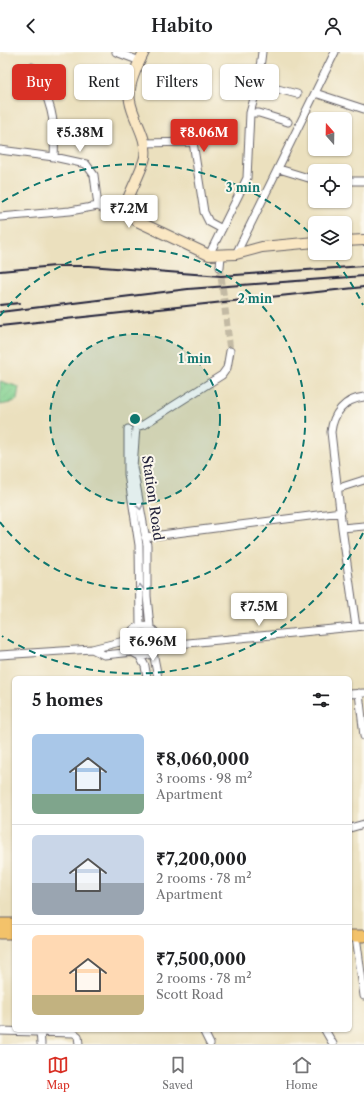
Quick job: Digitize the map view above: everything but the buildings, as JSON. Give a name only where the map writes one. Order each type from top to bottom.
[{"type":"main road","points":[[0,924],[12,924]]},
{"type":"main road","points":[[0,933],[12,934]]},
{"type":"street","points":[[116,52],[142,56],[131,86],[130,102],[144,143],[145,158],[140,174],[126,204],[125,212]]},
{"type":"street","points":[[260,64],[262,52]]},
{"type":"street","points":[[236,254],[336,52]]},
{"type":"street","points":[[279,89],[297,94]]},
{"type":"street","points":[[315,93],[364,109]]},
{"type":"street","points":[[49,100],[55,130],[54,157]]},
{"type":"street","points":[[209,255],[247,178],[250,113],[254,100]]},
{"type":"street","points":[[250,113],[259,113],[288,122]]},
{"type":"street","points":[[144,143],[193,142],[204,212],[209,222],[222,229]]},
{"type":"street","points":[[0,150],[54,157],[86,164],[94,175],[96,200],[98,206]]},
{"type":"street","points":[[279,169],[308,178]]},
{"type":"street","points":[[352,181],[364,180]]},
{"type":"street","points":[[0,218],[70,211],[98,206],[104,209],[125,212],[137,221],[209,255],[221,256],[236,254],[262,247],[308,243]]},
{"type":"street","points":[[352,241],[364,240]]},
{"type":"street","points":[[220,267],[221,256]]},
{"type":"street","name":"Station Road","points":[[150,627],[147,596],[148,556],[133,467],[133,449],[136,427],[144,425],[222,375],[227,368],[230,351]]},
{"type":"street","points":[[356,627],[342,528],[339,488],[331,432],[334,417],[344,405],[352,400],[364,398]]},
{"type":"street","name":"Station Road","points":[[128,429],[128,474],[139,546],[140,626]]},
{"type":"street","points":[[339,488],[364,480]]},
{"type":"street","points":[[145,537],[340,512]]},
{"type":"street","points":[[342,528],[364,526]]},
{"type":"street","points":[[146,676],[144,666],[131,649],[128,640],[132,631],[140,626],[150,627],[156,634],[155,649],[158,676]]},
{"type":"street","points":[[92,649],[104,655],[148,655],[155,649],[364,626]]},
{"type":"street","points":[[0,655],[92,649],[128,640]]},
{"type":"street","points":[[361,693],[364,736]]},
{"type":"street","points":[[352,827],[364,824]]},
{"type":"street","points":[[357,936],[364,996]]},
{"type":"street","points":[[0,1031],[12,1031]]},
{"type":"street","points":[[40,1032],[41,1044]]},
{"type":"street","points":[[58,1032],[77,1033],[79,1044]]},
{"type":"street","points":[[204,1032],[210,1044]]},
{"type":"street","points":[[326,1032],[333,1044]]},
{"type":"green space","points":[[0,381],[19,387],[17,400],[0,405]]},
{"type":"tunnel","points":[[220,267],[230,351]]},
{"type":"railway","points":[[0,271],[55,266],[89,266],[221,276],[364,266]]},
{"type":"railway","points":[[0,312],[188,289],[364,276]]},
{"type":"railway","points":[[0,326],[364,287]]},
{"type":"railway","points":[[0,305],[20,303]]}]
